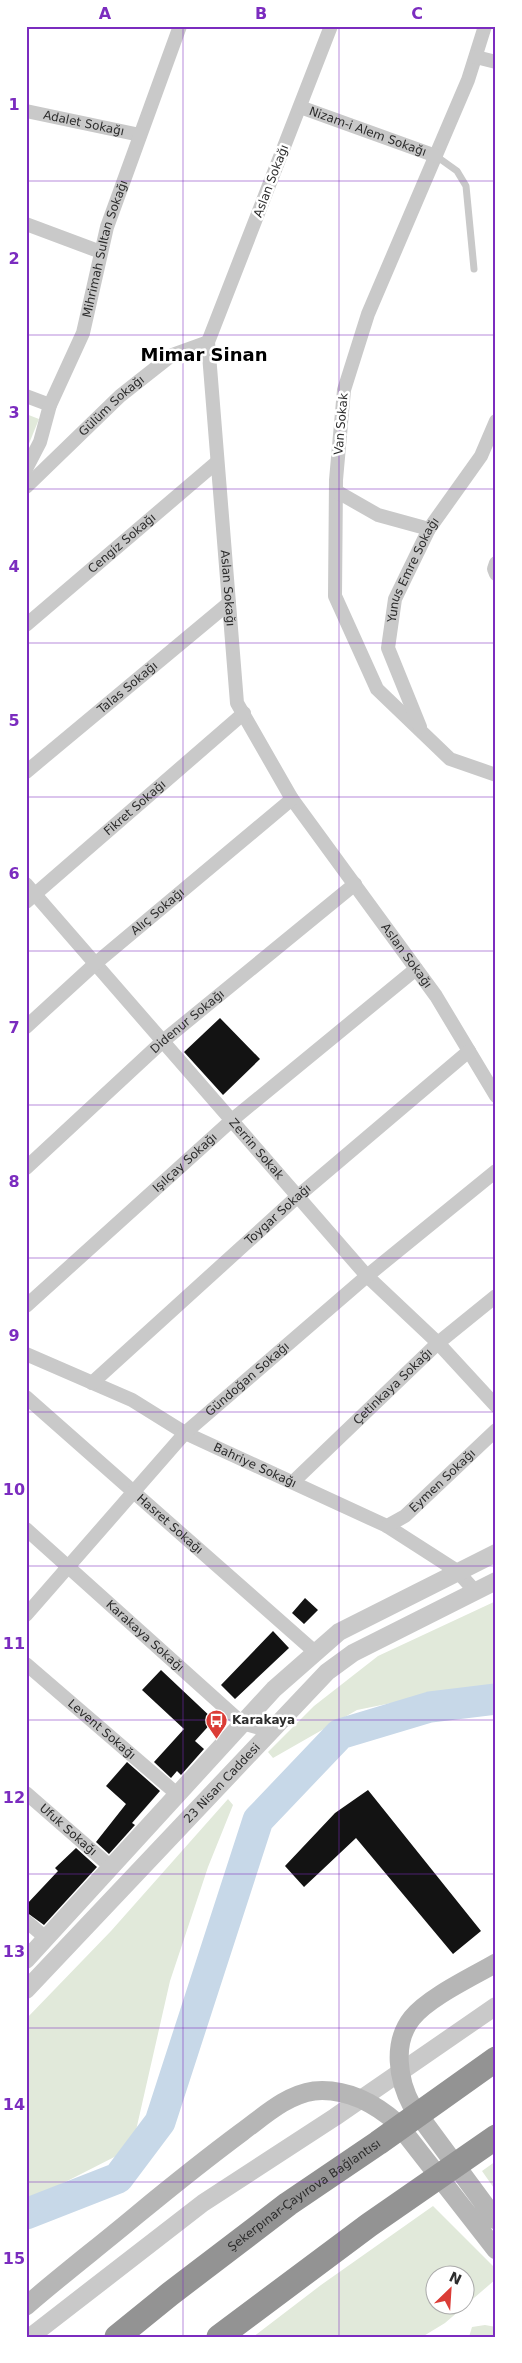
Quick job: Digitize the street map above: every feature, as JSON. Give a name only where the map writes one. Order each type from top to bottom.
[{"type":"highway","name":"Şekerpınar-Çayırova Bağlantısı","points":[[117,2337],[288,2204],[496,2059]]},
{"type":"highway","points":[[219,2337],[346,2241],[496,2137]]},
{"type":"main road","points":[[496,1963],[427,2004],[412,2018],[404,2033],[400,2050],[401,2080],[412,2106],[496,2220]]},
{"type":"main road","points":[[26,2306],[204,2160],[278,2105],[296,2095],[315,2091],[336,2092],[370,2102],[397,2123],[496,2250]]},
{"type":"street","name":"Mihrimah Sultan Sokağı","points":[[26,469],[40,442],[50,405],[83,333],[107,227],[180,26]]},
{"type":"street","name":"Aslan Sokağı","points":[[330,26],[208,342],[237,703],[292,799],[436,996],[496,1096]]},
{"type":"street","name":"Van Sokak","points":[[485,26],[468,80],[368,314],[344,390],[336,491],[335,596],[377,689],[450,759],[496,775]]},
{"type":"street","points":[[476,56],[496,62]]},
{"type":"street","name":"Nizam-i Alem Sokağı","points":[[300,107],[436,156]]},
{"type":"street","name":"Adalet Sokağı","points":[[26,112],[140,135]]},
{"type":"street","points":[[26,224],[101,252]]},
{"type":"street","name":"Gülüm Sokağı","points":[[26,487],[127,390],[172,355],[208,342]]},
{"type":"street","points":[[26,396],[50,405]]},
{"type":"street","name":"Yunus Emre Sokağı","points":[[422,732],[388,648],[395,598],[429,529],[481,456],[496,421]]},
{"type":"street","name":"Cengiz Sokağı","points":[[26,624],[217,462]]},
{"type":"street","points":[[336,491],[378,515],[429,529]]},
{"type":"street","points":[[496,563],[494,569],[496,574]]},
{"type":"street","name":"Talas Sokağı","points":[[26,772],[229,603]]},
{"type":"street","name":"Fikret Sokağı","points":[[31,898],[244,713]]},
{"type":"street","name":"Alıç Sokağı","points":[[26,1027],[96,963],[292,799]]},
{"type":"street","name":"Zerrin Sokak","points":[[26,884],[31,898],[96,963],[367,1276],[438,1343],[496,1406]]},
{"type":"street","name":"Didenur Sokağı","points":[[26,1168],[163,1041],[354,884]]},
{"type":"street","name":"Işılçay Sokağı","points":[[26,1306],[232,1120],[416,969]]},
{"type":"street","name":"Toygar Sokağı","points":[[92,1383],[298,1196],[469,1051]]},
{"type":"street","name":"Gündoğan Sokağı","points":[[26,1615],[185,1433],[367,1276],[496,1171]]},
{"type":"street","name":"Çetinkaya Sokağı","points":[[293,1482],[438,1343],[496,1296]]},
{"type":"street","name":"Bahriye Sokağı","points":[[26,1354],[132,1400],[185,1433],[387,1526],[457,1571],[475,1592]]},
{"type":"street","name":"Hasret Sokağı","points":[[26,1397],[315,1652]]},
{"type":"street","name":"Eymen Sokağı","points":[[387,1526],[405,1516],[496,1430]]},
{"type":"street","name":"Karakaya Sokağı","points":[[26,1529],[242,1723],[260,1728],[267,1735]]},
{"type":"street","name":"23 Nisan Caddesi","points":[[26,1960],[242,1723],[274,1689],[315,1652],[339,1632],[496,1553]]},
{"type":"street","name":"23 Nisan Caddesi","points":[[26,1990],[327,1672],[353,1653],[496,1581]]},
{"type":"street","name":"Levent Sokağı","points":[[26,1664],[177,1794]]},
{"type":"street","name":"Ufuk Sokağı","points":[[26,1793],[111,1867]]},
{"type":"street","points":[[26,1921],[46,1938]]},
{"type":"street","points":[[30,2337],[202,2203],[335,2117],[496,2006]]},
{"type":"lane","points":[[436,156],[457,171],[466,186],[474,269]]},
{"type":"green space","points":[[26,414],[39,419],[26,451]]},
{"type":"green space","points":[[496,1601],[496,1692],[421,1697],[357,1710],[273,1758],[268,1752],[314,1706],[378,1656]]},
{"type":"green space","points":[[228,1799],[233,1805],[208,1867],[170,1981],[132,2148],[26,2202],[26,2019],[111,1931]]},
{"type":"green space","points":[[496,2161],[496,2191],[482,2171]]},
{"type":"green space","points":[[433,2206],[496,2269],[496,2279],[474,2298],[474,2266],[424,2266],[424,2316],[453,2316],[422,2337],[253,2337],[321,2285]]},
{"type":"green space","points":[[485,2325],[496,2327],[496,2337],[469,2337],[472,2327]]},
{"type":"building","points":[[220,1018],[260,1059],[223,1095],[184,1052]]},
{"type":"building","points":[[305,1598],[318,1610],[304,1624],[292,1613]]},
{"type":"building","points":[[273,1631],[289,1648],[235,1699],[221,1685]]},
{"type":"building","points":[[161,1670],[214,1720],[195,1741],[204,1749],[181,1775],[177,1771],[171,1778],[154,1762],[184,1729],[142,1690]]},
{"type":"building","points":[[127,1762],[160,1791],[132,1823],[135,1825],[109,1854],[96,1842],[126,1804],[106,1786]]},
{"type":"building","points":[[368,1790],[481,1931],[453,1954],[356,1838],[304,1887],[285,1866],[335,1813]]},
{"type":"building","points":[[76,1848],[97,1867],[44,1925],[26,1912],[26,1905],[58,1871],[55,1868]]},
{"type":"waterway","points":[[26,2214],[118,2178],[160,2122],[258,1820],[340,1734],[430,1707],[496,1699]]},
{"type":"place","name":"Karakaya","points":[[216,1739]]},
{"type":"district","name":"Mimar Sinan","points":[[204,355]]}]
